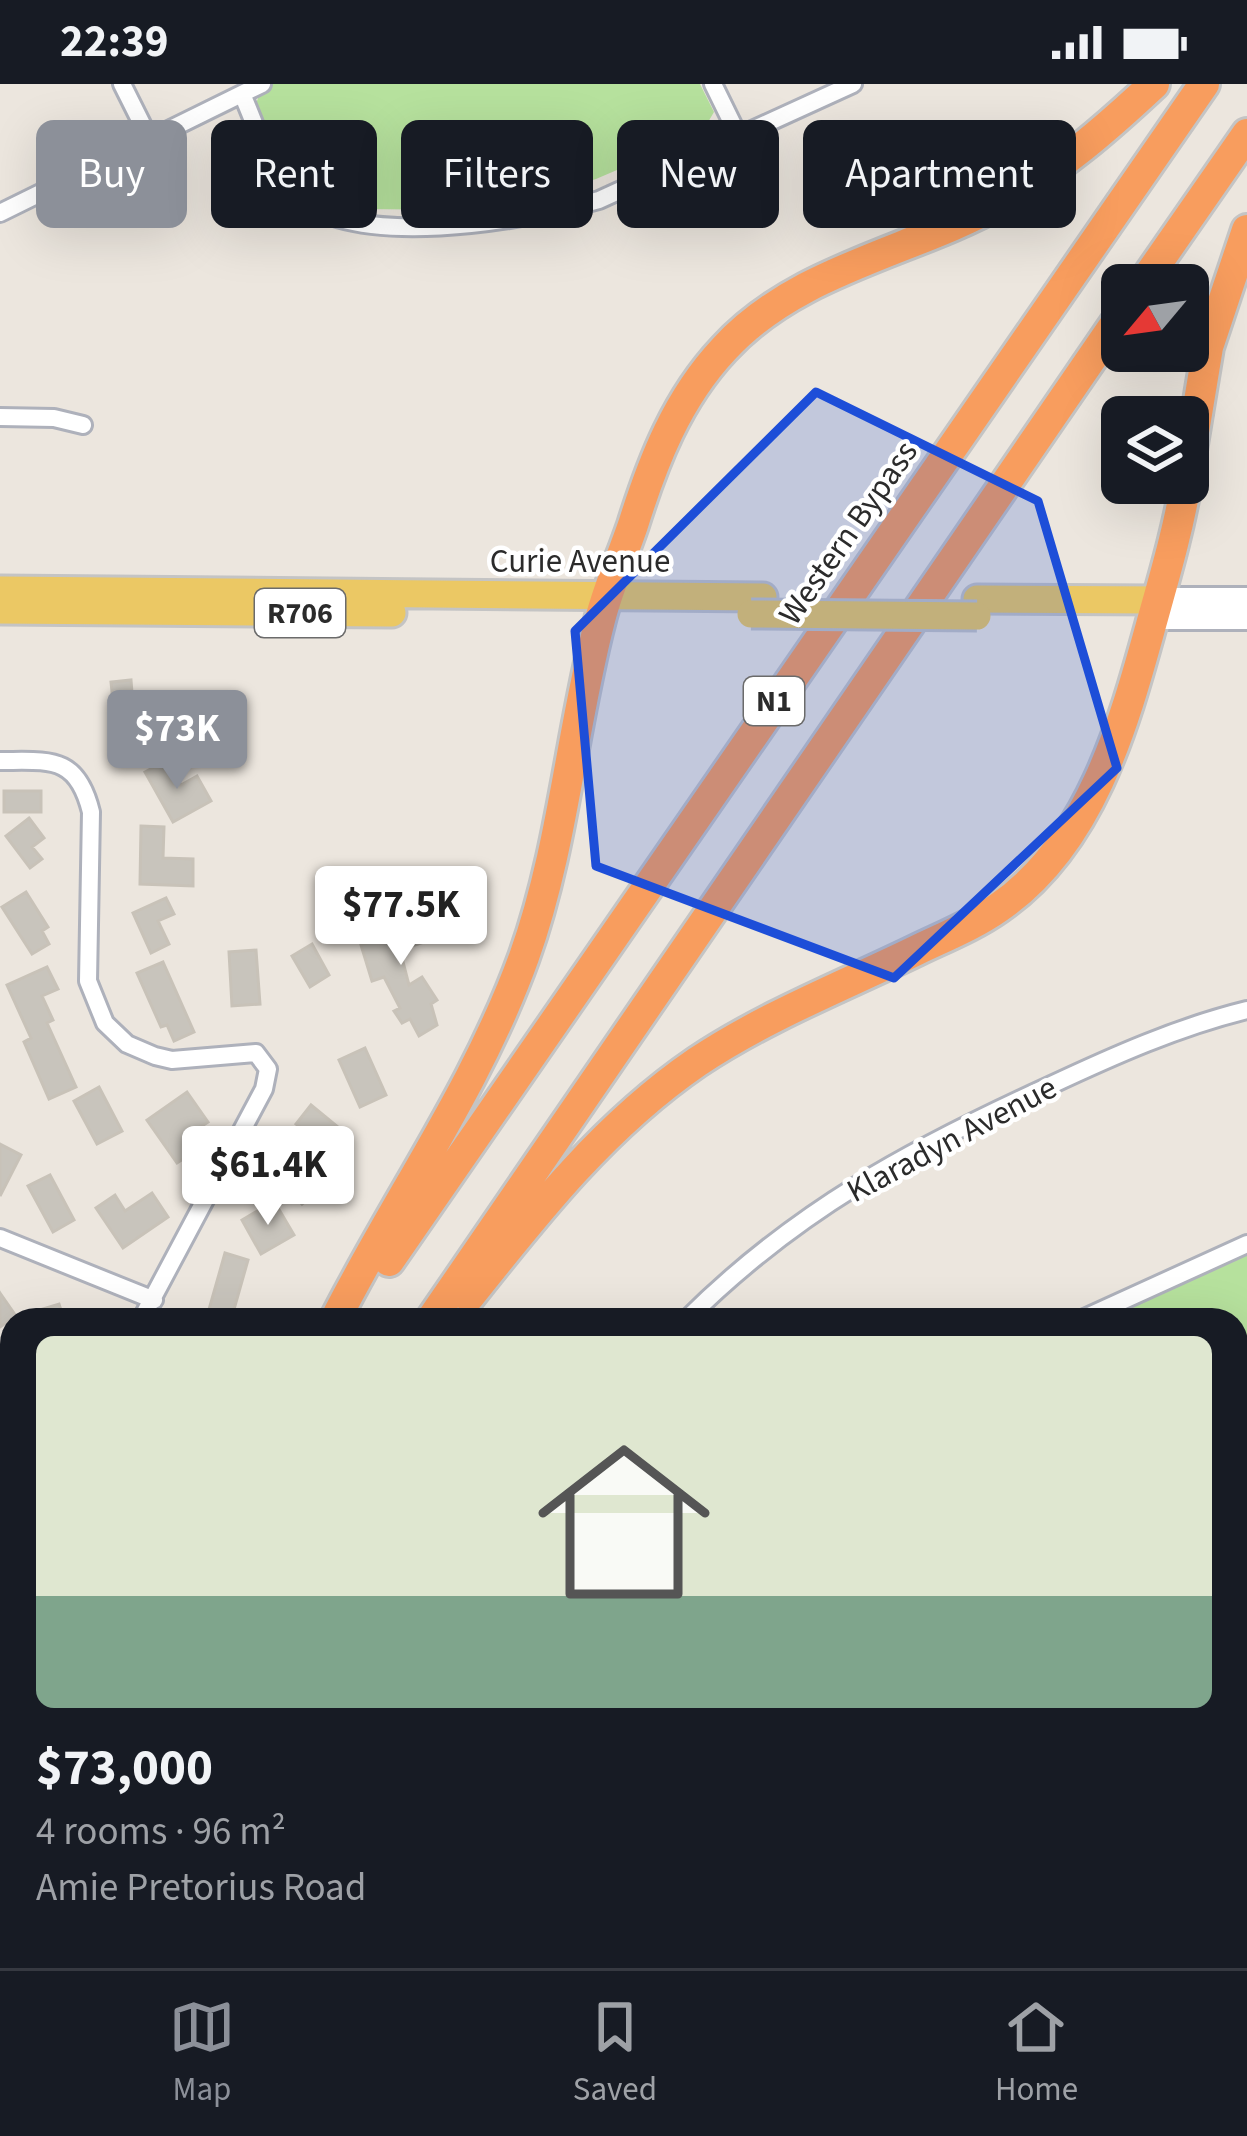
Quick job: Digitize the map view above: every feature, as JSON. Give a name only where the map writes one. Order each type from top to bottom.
[{"type":"highway","points":[[342,1308],[469,1086],[526,954],[547,880],[604,606],[646,484],[698,380],[740,332],[790,297],[1004,201],[1103,131],[1154,84]]},
{"type":"highway","name":"Western Bypass","points":[[356,1308],[1204,84]]},
{"type":"highway","points":[[1157,264],[1247,134]]},
{"type":"highway","points":[[1200,396],[1208,347],[1247,230]]},
{"type":"highway","name":"N1","points":[[439,1308],[1101,345]]},
{"type":"highway","points":[[460,1308],[591,1149],[647,1099],[750,1031],[997,910],[1030,883],[1061,848],[1087,807],[1127,710],[1181,504]]},
{"type":"main road","name":"Curie Avenue","points":[[0,590],[604,606]]},
{"type":"main road","name":"R706","points":[[1156,609],[1247,600]]},
{"type":"main road","name":"Curie Avenue","points":[[0,610],[1156,609]]},
{"type":"main road","name":"R706","points":[[1156,609],[1247,617]]},
{"type":"street","points":[[122,84],[140,120]]},
{"type":"street","points":[[187,122],[262,84]]},
{"type":"street","points":[[713,84],[731,120]]},
{"type":"street","points":[[776,120],[853,84]]},
{"type":"street","points":[[242,94],[279,177],[292,195],[317,212],[348,222],[458,226],[554,213],[617,192]]},
{"type":"street","points":[[0,213],[36,195]]},
{"type":"street","points":[[0,417],[54,418],[83,425]]},
{"type":"street","points":[[0,761],[51,761],[80,778],[91,812],[88,980],[105,1023],[127,1044],[155,1056],[172,1060],[251,1052],[261,1056],[268,1069],[263,1089],[149,1308]]},
{"type":"street","name":"Klaradyn Avenue","points":[[699,1308],[746,1265],[865,1177],[1088,1068],[1191,1025],[1247,1010]]},
{"type":"street","points":[[0,1238],[154,1300]]},
{"type":"street","points":[[1106,1308],[1247,1244]]},
{"type":"highlighted area","points":[[816,392],[1038,501],[1117,768],[894,978],[596,866],[575,631]]},
{"type":"green space","points":[[271,84],[700,84],[714,112],[709,120],[617,120],[617,170],[593,180],[593,120],[401,120],[401,209],[377,209],[377,120],[262,120],[255,106],[262,88]]},
{"type":"green space","points":[[1247,1254],[1247,1308],[1128,1308]]},
{"type":"building","points":[[131,680],[134,718],[115,720],[111,682]]},
{"type":"building","points":[[183,695],[202,725],[173,743],[162,725],[170,720],[163,707]]},
{"type":"building","points":[[167,760],[181,785],[197,776],[211,801],[173,822],[145,772]]},
{"type":"building","points":[[4,791],[41,791],[41,812],[4,812]]},
{"type":"building","points":[[29,818],[44,838],[32,847],[42,859],[30,868],[6,836]]},
{"type":"building","points":[[141,826],[164,827],[163,858],[193,859],[193,886],[140,884]]},
{"type":"building","points":[[26,892],[48,927],[42,931],[49,944],[32,954],[2,907]]},
{"type":"building","points":[[166,898],[174,914],[158,921],[169,944],[151,953],[133,913]]},
{"type":"building","points":[[366,920],[428,920],[430,940],[400,950],[409,985],[422,977],[437,1000],[431,1004],[437,1025],[419,1036],[410,1019],[402,1023],[394,1011],[400,1008],[384,977],[372,981],[361,945],[370,941]]},
{"type":"building","points":[[312,944],[329,975],[310,987],[292,956]]},
{"type":"building","points":[[256,950],[260,1004],[232,1006],[229,952]]},
{"type":"building","points":[[163,962],[194,1032],[174,1041],[167,1025],[161,1027],[137,973]]},
{"type":"building","points":[[47,967],[58,989],[42,996],[53,1020],[47,1023],[76,1087],[49,1099],[24,1042],[31,1038],[7,985]]},
{"type":"building","points":[[365,1048],[386,1095],[360,1107],[339,1060]]},
{"type":"building","points":[[99,1087],[122,1131],[97,1144],[74,1101]]},
{"type":"building","points":[[187,1092],[208,1122],[191,1133],[201,1147],[177,1163],[147,1120]]},
{"type":"building","points":[[311,1105],[350,1137],[335,1155],[296,1124]]},
{"type":"building","points":[[0,1144],[21,1155],[0,1196]]},
{"type":"building","points":[[291,1152],[321,1187],[302,1204],[272,1169]]},
{"type":"building","points":[[50,1175],[74,1220],[53,1232],[28,1186]]},
{"type":"building","points":[[152,1193],[168,1217],[123,1248],[96,1208],[115,1195],[125,1211]]},
{"type":"building","points":[[274,1201],[294,1235],[261,1254],[242,1220]]},
{"type":"building","points":[[225,1253],[248,1260],[234,1308],[209,1308]]}]
